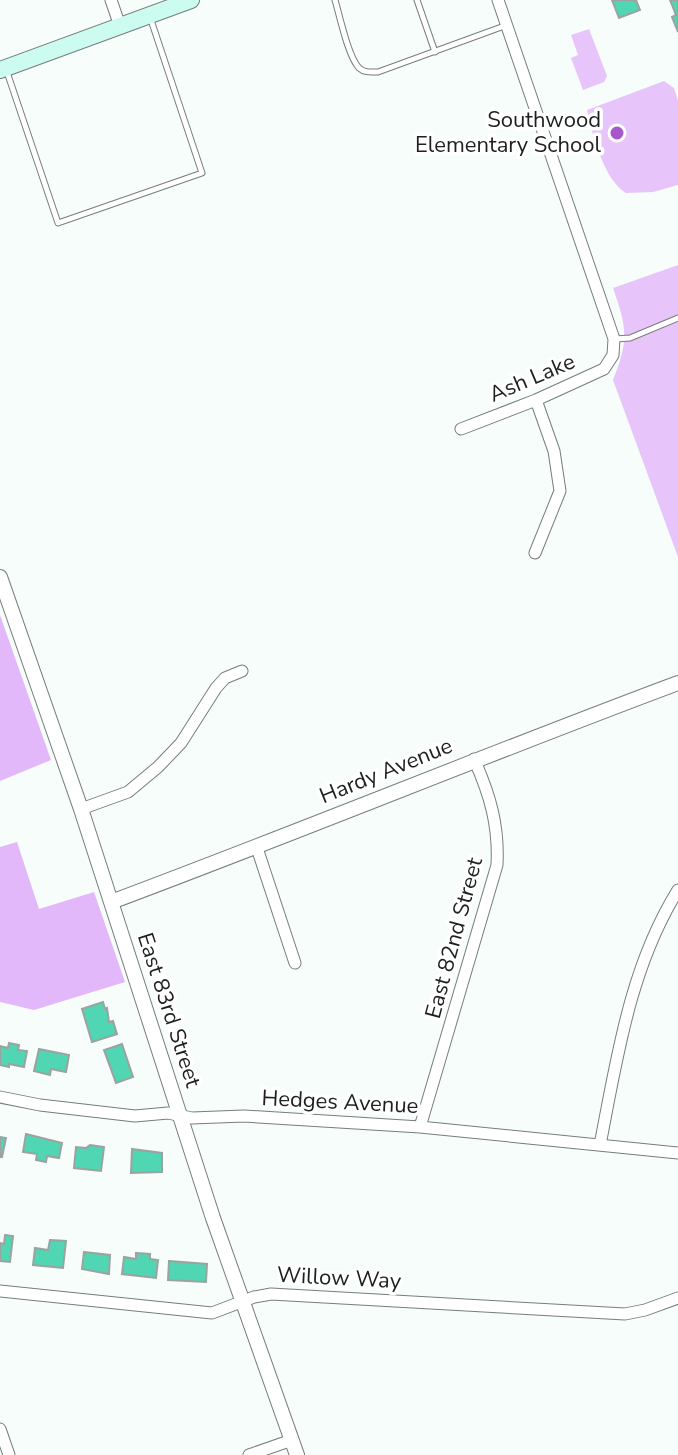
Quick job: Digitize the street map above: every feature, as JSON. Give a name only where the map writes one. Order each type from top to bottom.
[{"type":"main road","points":[[2,69],[191,0]]},
{"type":"street","points":[[111,0],[120,26]]},
{"type":"street","points":[[498,0],[614,339]]},
{"type":"street","name":"Ash Lake","points":[[461,429],[604,369],[613,355],[614,339]]},
{"type":"street","points":[[535,553],[560,491],[554,451],[536,400]]},
{"type":"street","name":"East 83rd Street","points":[[0,577],[297,1455]]},
{"type":"street","points":[[81,809],[128,792],[158,767],[181,743],[216,688],[225,678],[242,671]]},
{"type":"street","name":"Hardy Avenue","points":[[111,902],[257,848],[474,759],[678,683]]},
{"type":"street","name":"East 82nd Street","points":[[420,1127],[497,865],[495,812],[474,759]]},
{"type":"street","points":[[257,848],[295,963]]},
{"type":"street","points":[[600,1145],[627,1010],[642,964],[678,890]]},
{"type":"street","name":"Hedges Avenue","points":[[0,1097],[135,1116],[168,1113],[192,1118],[244,1116],[420,1127],[678,1153]]},
{"type":"street","name":"Willow Way","points":[[0,1291],[212,1313],[271,1294],[625,1314],[678,1298]]},
{"type":"street","points":[[0,1429],[9,1455]]},
{"type":"street","points":[[249,1455],[292,1440]]},
{"type":"lane","points":[[335,0],[354,61],[361,70],[378,72],[507,25]]},
{"type":"lane","points":[[417,0],[435,52]]},
{"type":"lane","points":[[2,69],[58,223],[202,173],[150,15]]},
{"type":"lane","points":[[614,339],[630,338],[678,318]]},
{"type":"shaded area","points":[[589,29],[607,76],[604,82],[583,90],[571,58],[578,55],[571,35]]},
{"type":"shaded area","points":[[664,81],[674,88],[678,101],[678,185],[653,192],[626,193],[618,187],[605,167],[587,110]]},
{"type":"shaded area","points":[[678,265],[678,557],[613,380],[622,354],[624,334],[613,288]]},
{"type":"shaded area","points":[[0,615],[51,760],[0,781]]},
{"type":"shaded area","points":[[17,842],[39,909],[94,892],[125,982],[34,1010],[0,1002],[0,847]]},
{"type":"building","points":[[612,0],[636,0],[640,10],[619,18]]},
{"type":"building","points":[[670,0],[678,0],[678,32],[672,17],[676,15]]},
{"type":"building","points":[[103,1002],[109,1022],[113,1021],[117,1034],[92,1042],[82,1009]]},
{"type":"building","points":[[9,1043],[19,1045],[18,1050],[27,1051],[24,1067],[0,1065],[0,1046],[8,1048]]},
{"type":"building","points":[[122,1044],[133,1077],[116,1083],[104,1050]]},
{"type":"building","points":[[39,1049],[69,1055],[66,1072],[51,1069],[50,1075],[34,1071]]},
{"type":"building","points":[[26,1134],[62,1143],[59,1158],[47,1156],[46,1162],[36,1160],[37,1154],[23,1152]]},
{"type":"building","points":[[0,1137],[6,1138],[2,1157],[0,1157]]},
{"type":"building","points":[[90,1145],[104,1147],[101,1171],[74,1168],[76,1147],[86,1148]]},
{"type":"building","points":[[132,1149],[162,1153],[162,1172],[131,1173]]},
{"type":"building","points":[[5,1235],[13,1236],[10,1262],[0,1261],[0,1243],[4,1244]]},
{"type":"building","points":[[50,1240],[66,1241],[63,1268],[33,1265],[35,1248],[48,1250]]},
{"type":"building","points":[[84,1252],[110,1255],[109,1274],[82,1269]]},
{"type":"building","points":[[136,1253],[150,1254],[150,1259],[158,1260],[156,1278],[122,1274],[124,1257],[136,1259]]},
{"type":"building","points":[[169,1261],[207,1264],[206,1282],[168,1280]]},
{"type":"place","name":"Southwood Elementary School","points":[[617,133]]}]
